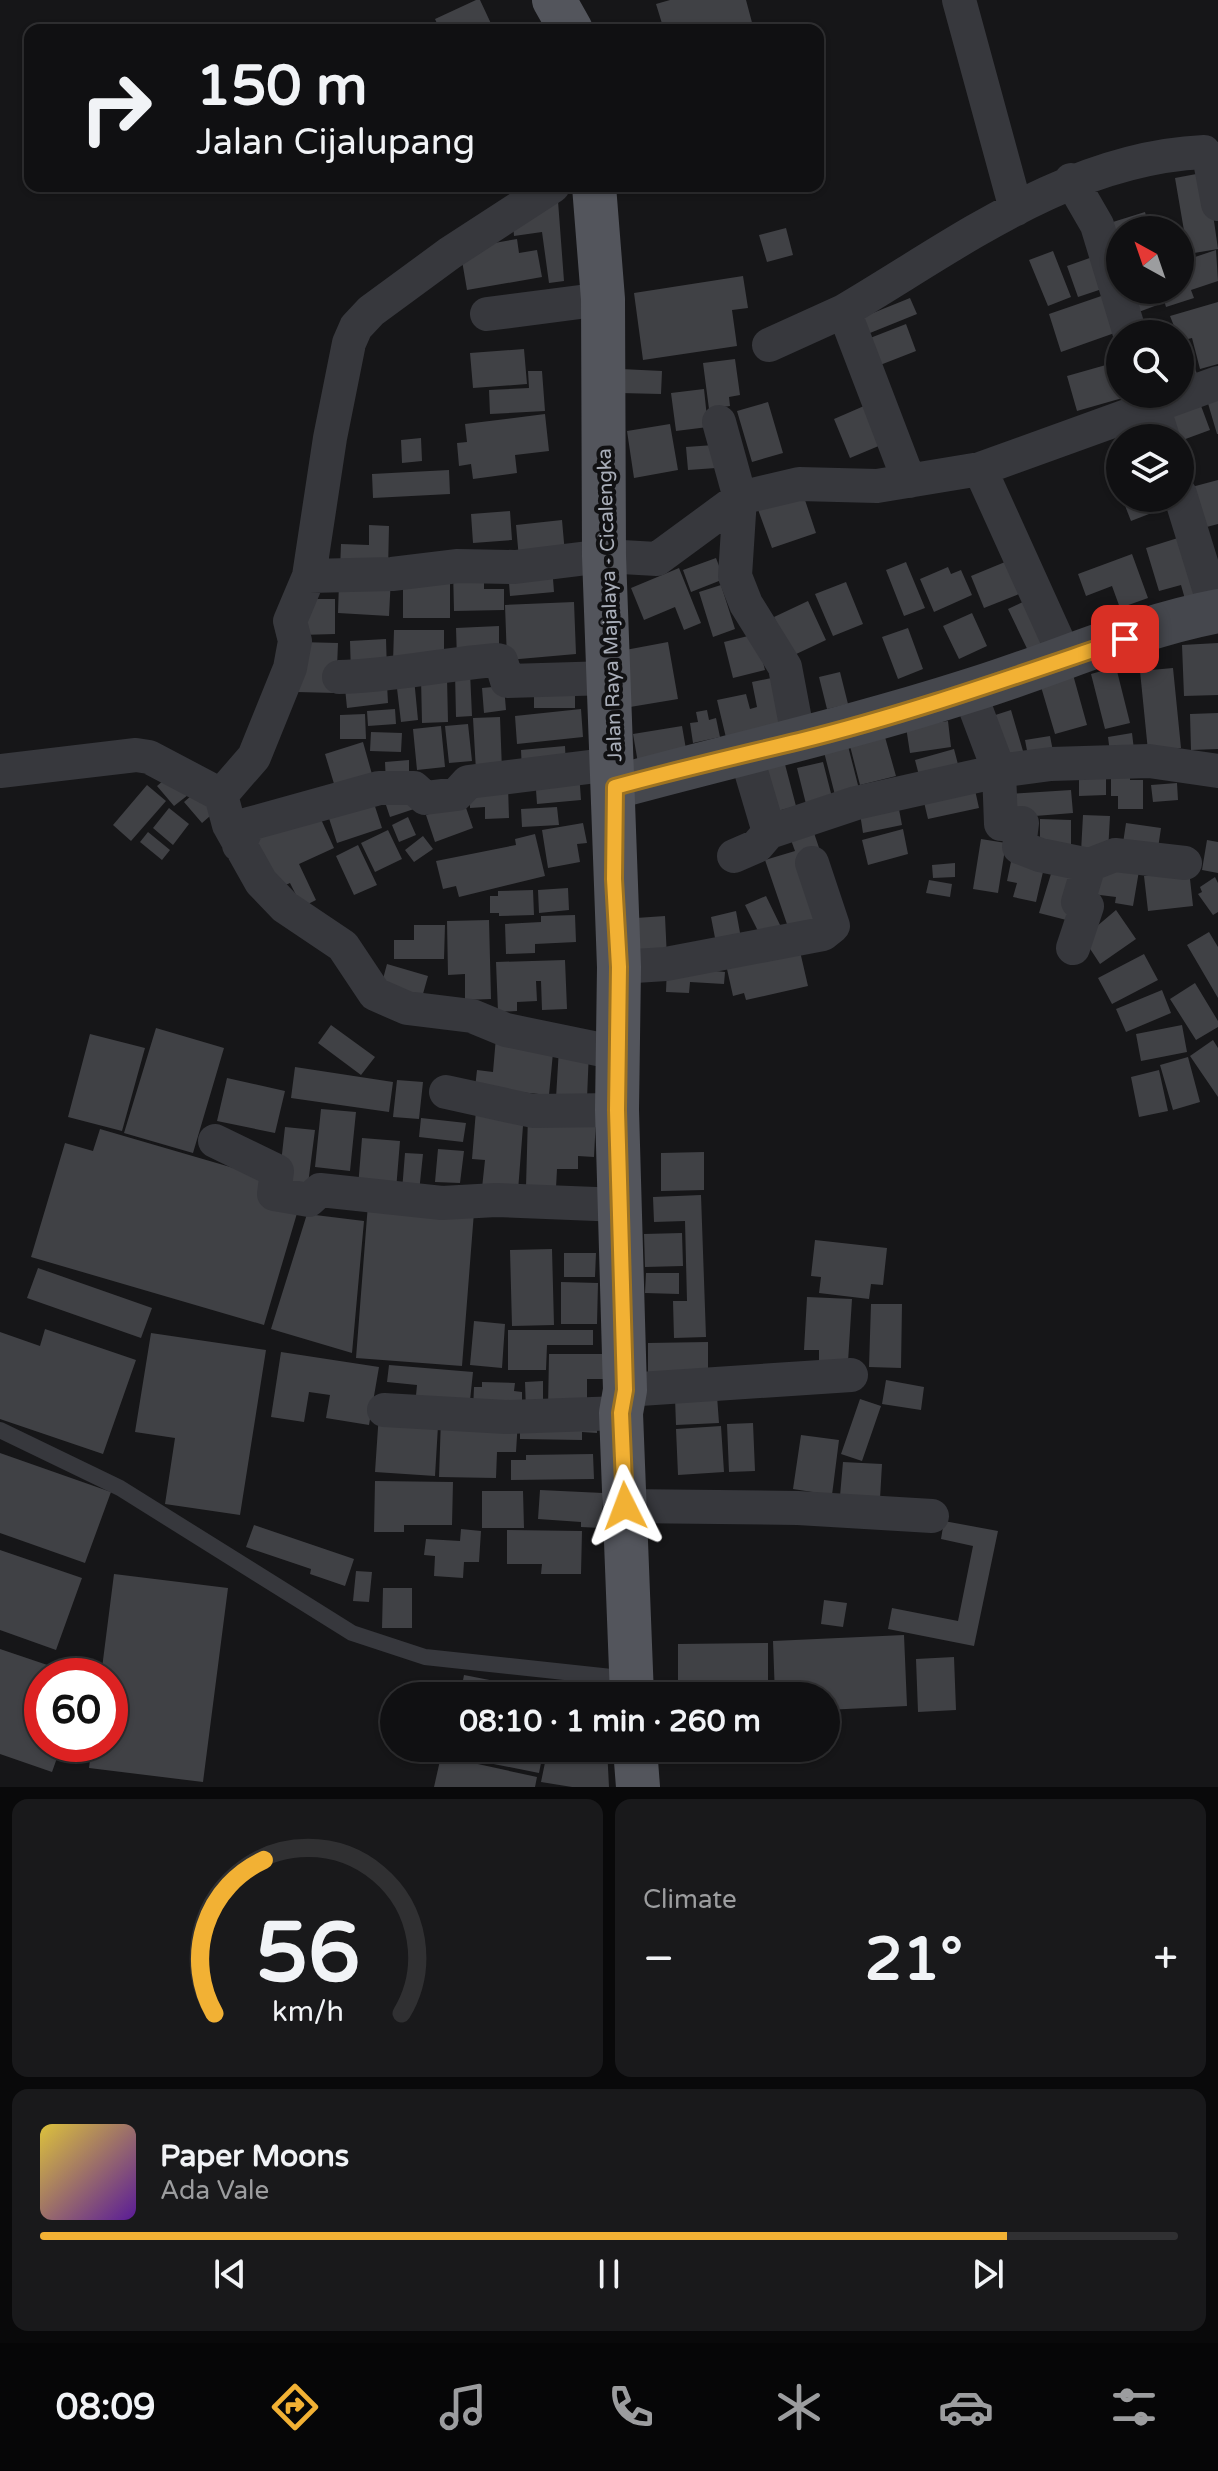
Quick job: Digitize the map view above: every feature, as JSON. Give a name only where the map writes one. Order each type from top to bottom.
[{"type":"main road","points":[[554,0],[568,24]]},
{"type":"main road","name":"Jalan Raya Majalaya - Cicalengka","points":[[594,192],[603,299],[604,556],[619,967],[617,1110],[632,1682]]},
{"type":"main road","points":[[636,1762],[638,1787]]},
{"type":"street","points":[[579,0],[579,24]]},
{"type":"street","points":[[959,0],[966,35],[1016,209]]},
{"type":"street","points":[[769,345],[844,311],[1071,180],[1116,165],[1204,152],[1210,161],[1218,204]]},
{"type":"street","points":[[1071,180],[1097,225],[1126,320]]},
{"type":"street","points":[[221,795],[254,757],[290,668],[295,641],[290,621],[309,576],[330,438],[349,343],[356,327],[371,311],[450,253],[544,192]]},
{"type":"street","points":[[487,314],[603,299]]},
{"type":"street","points":[[844,311],[909,481]]},
{"type":"street","points":[[309,576],[392,574],[458,566],[515,567],[604,556],[657,559],[740,498],[799,484],[840,487],[909,481],[980,469],[1155,413],[1218,383]]},
{"type":"street","points":[[719,422],[740,498],[735,576],[746,604],[785,667],[799,741]]},
{"type":"street","points":[[980,469],[1066,659]]},
{"type":"street","points":[[239,845],[249,824],[379,788],[414,788],[425,798],[457,794],[468,782],[614,776],[799,741],[969,691],[1217,611],[1186,512]]},
{"type":"street","points":[[339,677],[380,676],[433,666],[497,660],[501,661],[507,681],[609,678]]},
{"type":"street","points":[[969,691],[999,771],[1001,824],[1022,823],[1019,847],[1040,855],[1089,865],[1115,855],[1185,863]]},
{"type":"street","points":[[745,751],[769,832]]},
{"type":"street","points":[[0,771],[136,755],[149,757],[221,795],[239,845],[261,882],[285,907],[343,946],[375,994],[407,1008],[472,1016],[506,1030],[617,1053]]},
{"type":"street","points":[[734,856],[757,846],[769,832],[856,803],[999,771],[1051,764],[1149,761],[1218,771]]},
{"type":"street","points":[[619,967],[666,964],[823,934],[833,926],[812,863]]},
{"type":"street","points":[[1073,948],[1087,906],[1078,902],[1089,865]]},
{"type":"street","points":[[446,1092],[533,1111],[617,1110]]},
{"type":"street","points":[[215,1141],[277,1171],[274,1194],[309,1200],[320,1190],[442,1203],[496,1200],[621,1205]]},
{"type":"street","points":[[384,1410],[506,1417],[851,1375]]},
{"type":"street","points":[[625,1506],[798,1508],[932,1516]]},
{"type":"lane","points":[[0,1430],[120,1488],[352,1633],[425,1657],[592,1682]]},
{"type":"building","points":[[480,0],[491,24],[437,24],[435,19]]},
{"type":"building","points":[[670,0],[746,0],[752,24],[662,24],[656,4]]},
{"type":"building","points":[[1207,172],[1218,249],[1194,253],[1194,216],[1182,216],[1175,178]]},
{"type":"building","points":[[558,201],[564,281],[549,283],[542,232],[514,236],[513,223]]},
{"type":"building","points":[[1106,224],[1106,239],[1100,226]]},
{"type":"building","points":[[786,228],[793,255],[767,262],[759,235]]},
{"type":"building","points":[[517,239],[519,253],[537,250],[542,277],[467,290],[460,249]]},
{"type":"building","points":[[1216,250],[1218,281],[1194,289],[1194,257]]},
{"type":"building","points":[[1053,251],[1071,297],[1048,306],[1029,260]]},
{"type":"building","points":[[1101,254],[1106,270],[1106,288],[1078,297],[1067,266]]},
{"type":"building","points":[[743,276],[748,308],[732,310],[737,346],[643,360],[634,293]]},
{"type":"building","points":[[1106,294],[1106,304],[1114,304],[1119,320],[1106,320],[1106,336],[1061,352],[1049,314]]},
{"type":"building","points":[[910,298],[917,314],[865,335],[858,319]]},
{"type":"building","points":[[1218,302],[1218,364],[1200,369],[1194,346],[1194,320],[1172,320],[1170,316]]},
{"type":"building","points":[[1124,304],[1160,304],[1128,316]]},
{"type":"building","points":[[906,324],[916,351],[875,367],[865,340]]},
{"type":"building","points":[[524,349],[527,384],[473,388],[470,353]]},
{"type":"building","points":[[735,359],[740,395],[729,397],[730,406],[709,409],[703,363]]},
{"type":"building","points":[[1106,365],[1106,403],[1077,411],[1067,376]]},
{"type":"building","points":[[1194,366],[1200,382],[1194,384]]},
{"type":"building","points":[[621,369],[662,371],[661,394],[620,393]]},
{"type":"building","points":[[528,371],[542,371],[545,411],[490,414],[489,390],[529,388]]},
{"type":"building","points":[[704,389],[708,427],[676,431],[671,393]]},
{"type":"building","points":[[1197,395],[1210,430],[1194,436],[1194,424],[1174,424],[1168,408],[1194,408],[1194,396]]},
{"type":"building","points":[[1218,397],[1218,434],[1217,434],[1207,400]]},
{"type":"building","points":[[768,402],[783,453],[752,462],[737,411]]},
{"type":"building","points":[[864,406],[881,445],[850,458],[834,419]]},
{"type":"building","points":[[545,414],[549,451],[515,455],[517,473],[473,479],[471,464],[459,466],[457,443],[467,442],[465,424]]},
{"type":"building","points":[[670,424],[678,470],[634,478],[627,431]]},
{"type":"building","points":[[421,438],[422,461],[402,463],[401,440]]},
{"type":"building","points":[[714,445],[716,468],[688,470],[686,447]]},
{"type":"building","points":[[449,470],[450,494],[373,498],[372,474]]},
{"type":"building","points":[[1218,480],[1218,524],[1199,529],[1194,510],[1194,486]]},
{"type":"building","points":[[801,488],[816,533],[772,548],[756,504]]},
{"type":"building","points":[[510,511],[512,540],[473,543],[471,514]]},
{"type":"building","points":[[1127,512],[1154,512],[1131,521]]},
{"type":"building","points":[[562,520],[565,554],[519,559],[516,525]]},
{"type":"building","points":[[369,525],[389,526],[388,571],[340,570],[341,544],[369,545]]},
{"type":"building","points":[[1181,537],[1206,593],[1185,599],[1181,585],[1159,591],[1146,548]]},
{"type":"building","points":[[1132,554],[1148,598],[1120,608],[1112,586],[1086,596],[1078,574]]},
{"type":"building","points":[[716,558],[724,579],[691,592],[683,570]]},
{"type":"building","points":[[906,562],[925,608],[904,616],[886,570]]},
{"type":"building","points":[[1005,562],[1019,594],[984,608],[971,576]]},
{"type":"building","points":[[552,566],[554,592],[510,596],[508,570]]},
{"type":"building","points":[[948,567],[951,574],[961,570],[972,595],[934,612],[920,579]]},
{"type":"building","points":[[679,568],[701,623],[684,630],[675,607],[644,620],[631,588]]},
{"type":"building","points":[[453,569],[484,576],[484,589],[504,589],[504,610],[454,611]]},
{"type":"building","points":[[391,577],[389,616],[338,613],[339,582]]},
{"type":"building","points":[[403,579],[450,579],[450,618],[403,618]]},
{"type":"building","points":[[846,582],[863,624],[833,636],[815,594]]},
{"type":"building","points":[[721,585],[735,629],[713,637],[699,592]]},
{"type":"building","points":[[301,599],[335,599],[335,634],[301,635]]},
{"type":"building","points":[[808,601],[826,640],[792,656],[774,617]]},
{"type":"building","points":[[1025,601],[1051,652],[1033,661],[1008,609]]},
{"type":"building","points":[[574,602],[576,654],[507,660],[505,605]]},
{"type":"building","points":[[972,613],[987,646],[959,659],[943,626]]},
{"type":"building","points":[[499,626],[499,658],[457,659],[456,628]]},
{"type":"building","points":[[908,628],[923,669],[898,679],[882,637]]},
{"type":"building","points":[[394,630],[444,630],[444,663],[393,662]]},
{"type":"building","points":[[756,634],[765,670],[733,678],[724,642]]},
{"type":"building","points":[[386,639],[387,672],[351,674],[350,641]]},
{"type":"building","points":[[299,642],[338,643],[336,693],[297,692]]},
{"type":"building","points":[[668,642],[678,699],[630,707],[620,651]]},
{"type":"building","points":[[1218,643],[1218,695],[1184,696],[1182,645]]},
{"type":"building","points":[[1116,667],[1130,723],[1105,729],[1091,674]]},
{"type":"building","points":[[1173,668],[1181,748],[1148,751],[1140,671]]},
{"type":"building","points":[[1072,671],[1087,725],[1055,734],[1039,680]]},
{"type":"building","points":[[470,672],[472,716],[456,717],[455,673]]},
{"type":"building","points":[[840,672],[848,704],[827,709],[819,677]]},
{"type":"building","points":[[781,676],[793,730],[728,746],[717,700],[746,694],[750,709],[757,707],[752,682]]},
{"type":"building","points":[[447,677],[448,722],[422,723],[421,678]]},
{"type":"building","points":[[414,678],[418,720],[401,722],[396,680]]},
{"type":"building","points":[[387,684],[388,703],[347,708],[345,688]]},
{"type":"building","points":[[575,685],[575,708],[534,708],[534,686]]},
{"type":"building","points":[[504,686],[506,710],[484,713],[482,688]]},
{"type":"building","points":[[395,709],[396,724],[368,726],[367,711]]},
{"type":"building","points":[[581,709],[583,737],[517,744],[515,716]]},
{"type":"building","points":[[707,710],[709,720],[716,718],[720,737],[693,743],[690,723],[698,722],[696,712]]},
{"type":"building","points":[[1011,710],[1023,751],[1001,758],[989,717]]},
{"type":"building","points":[[1218,713],[1218,749],[1191,750],[1190,714]]},
{"type":"building","points":[[365,714],[366,739],[340,739],[340,715]]},
{"type":"building","points":[[500,717],[502,770],[476,771],[473,718]]},
{"type":"building","points":[[948,721],[951,747],[910,753],[906,727]]},
{"type":"building","points":[[468,724],[472,761],[449,763],[445,726]]},
{"type":"building","points":[[441,726],[445,767],[417,770],[413,729]]},
{"type":"building","points":[[682,726],[687,755],[638,763],[633,734]]},
{"type":"building","points":[[371,732],[402,733],[401,752],[370,751]]},
{"type":"building","points":[[1132,733],[1135,758],[1111,761],[1108,737]]},
{"type":"building","points":[[1050,736],[1054,756],[1029,761],[1025,740]]},
{"type":"building","points":[[885,737],[896,776],[860,785],[850,746]]},
{"type":"building","points":[[363,742],[375,785],[338,797],[325,754]]},
{"type":"building","points":[[565,746],[566,767],[522,771],[521,750]]},
{"type":"building","points":[[848,746],[859,789],[835,795],[824,752]]},
{"type":"building","points":[[954,749],[960,772],[921,783],[915,760]]},
{"type":"building","points":[[782,753],[796,806],[774,812],[753,761]]},
{"type":"building","points":[[409,760],[409,784],[386,785],[385,762]]},
{"type":"building","points":[[823,762],[834,805],[808,812],[797,768]]},
{"type":"building","points":[[1106,771],[1106,795],[1079,796],[1079,772]]},
{"type":"building","points":[[579,772],[581,800],[537,804],[535,776]]},
{"type":"building","points":[[1111,773],[1130,773],[1130,780],[1143,780],[1143,809],[1118,809],[1118,796],[1111,796]]},
{"type":"building","points":[[171,774],[188,795],[174,806],[157,786]]},
{"type":"building","points":[[973,781],[979,808],[928,819],[923,798]]},
{"type":"building","points":[[1177,783],[1178,800],[1153,802],[1151,785]]},
{"type":"building","points":[[147,785],[166,801],[131,841],[113,825]]},
{"type":"building","points":[[508,786],[509,818],[485,819],[485,807],[470,808],[470,788]]},
{"type":"building","points":[[199,789],[217,810],[202,823],[184,802]]},
{"type":"building","points":[[1071,790],[1073,813],[1009,818],[1008,794]]},
{"type":"building","points":[[416,792],[420,807],[390,817],[385,802]]},
{"type":"building","points":[[371,794],[382,828],[337,843],[326,809]]},
{"type":"building","points":[[897,799],[902,825],[863,833],[859,807]]},
{"type":"building","points":[[464,802],[473,828],[435,842],[426,815]]},
{"type":"building","points":[[315,806],[334,848],[299,864],[316,900],[302,907],[290,883],[277,889],[252,835]]},
{"type":"building","points":[[557,807],[559,825],[522,827],[521,809]]},
{"type":"building","points":[[169,808],[189,824],[173,845],[153,828]]},
{"type":"building","points":[[1083,815],[1110,816],[1108,852],[1081,852]]},
{"type":"building","points":[[408,817],[416,835],[399,842],[392,825]]},
{"type":"building","points":[[1040,819],[1071,820],[1071,844],[1040,844]]},
{"type":"building","points":[[583,823],[587,843],[577,844],[580,862],[548,868],[542,830]]},
{"type":"building","points":[[1126,823],[1161,828],[1157,855],[1122,850]]},
{"type":"building","points":[[811,824],[842,916],[790,933],[765,860],[795,851],[788,832]]},
{"type":"building","points":[[903,829],[908,854],[868,865],[862,840]]},
{"type":"building","points":[[388,830],[402,859],[375,872],[361,843]]},
{"type":"building","points":[[148,832],[170,850],[162,860],[140,842]]},
{"type":"building","points":[[535,834],[545,876],[459,897],[456,886],[443,889],[436,861],[516,845],[515,839]]},
{"type":"building","points":[[423,836],[433,849],[414,862],[405,850]]},
{"type":"building","points":[[981,839],[1006,843],[998,893],[973,889]]},
{"type":"building","points":[[1207,840],[1218,842],[1218,873],[1202,870]]},
{"type":"building","points":[[358,845],[377,885],[354,895],[336,856]]},
{"type":"building","points":[[1013,852],[1046,859],[1036,902],[1013,897],[1017,883],[1007,881]]},
{"type":"building","points":[[955,863],[955,877],[933,878],[932,865]]},
{"type":"building","points":[[1054,864],[1082,871],[1078,923],[1039,913]]},
{"type":"building","points":[[1140,865],[1133,906],[1115,903],[1116,897],[1100,895],[1099,903],[1092,866]]},
{"type":"building","points":[[1189,870],[1193,906],[1148,911],[1144,876]]},
{"type":"building","points":[[1215,877],[1218,883],[1218,912],[1213,915],[1198,894],[1202,892],[1200,887]]},
{"type":"building","points":[[929,880],[952,884],[950,897],[926,893]]},
{"type":"building","points":[[568,888],[569,910],[539,913],[538,890]]},
{"type":"building","points":[[533,890],[534,915],[499,916],[499,913],[490,913],[490,896],[498,896],[498,891]]},
{"type":"building","points":[[766,896],[782,929],[762,939],[745,905]]},
{"type":"building","points":[[1116,910],[1136,939],[1100,964],[1083,938]]},
{"type":"building","points":[[736,911],[741,938],[716,943],[711,917]]},
{"type":"building","points":[[575,915],[576,942],[535,944],[535,953],[506,954],[505,924],[541,922],[541,916]]},
{"type":"building","points":[[665,916],[667,959],[639,961],[636,918]]},
{"type":"building","points":[[489,920],[491,999],[465,1000],[465,974],[448,975],[447,921]]},
{"type":"building","points":[[414,925],[445,925],[444,959],[394,959],[394,940],[414,940]]},
{"type":"building","points":[[1209,932],[1218,947],[1218,998],[1187,945]]},
{"type":"building","points":[[799,947],[808,986],[746,1000],[744,993],[733,996],[727,969]]},
{"type":"building","points":[[1144,954],[1158,980],[1112,1004],[1098,978]]},
{"type":"building","points":[[565,960],[567,1009],[542,1010],[541,981],[536,981],[537,1001],[517,1002],[517,1011],[498,1012],[496,962]]},
{"type":"building","points":[[387,964],[428,976],[421,1001],[380,990]]},
{"type":"building","points":[[667,966],[725,972],[724,984],[690,982],[689,993],[666,992]]},
{"type":"building","points":[[1195,983],[1218,1021],[1218,1027],[1196,1040],[1170,999]]},
{"type":"building","points":[[1162,990],[1171,1013],[1126,1032],[1116,1009]]},
{"type":"building","points":[[331,1025],[375,1057],[361,1075],[318,1043]]},
{"type":"building","points":[[1182,1025],[1187,1052],[1141,1061],[1136,1034]]},
{"type":"building","points":[[156,1028],[224,1048],[193,1153],[124,1133]]},
{"type":"building","points":[[90,1034],[145,1048],[122,1131],[68,1117]]},
{"type":"building","points":[[496,1037],[554,1042],[549,1095],[475,1088],[477,1070],[493,1072]]},
{"type":"building","points":[[1213,1040],[1218,1048],[1218,1097],[1190,1056]]},
{"type":"building","points":[[559,1048],[589,1050],[587,1099],[556,1098]]},
{"type":"building","points":[[1188,1057],[1200,1102],[1173,1110],[1160,1065]]},
{"type":"building","points":[[295,1067],[393,1082],[389,1112],[291,1098]]},
{"type":"building","points":[[1159,1070],[1168,1111],[1139,1117],[1131,1077]]},
{"type":"building","points":[[227,1078],[285,1091],[275,1133],[217,1121]]},
{"type":"building","points":[[397,1080],[423,1082],[419,1119],[393,1117]]},
{"type":"building","points":[[321,1109],[356,1112],[350,1171],[315,1167]]},
{"type":"building","points":[[476,1110],[524,1113],[518,1191],[482,1188],[485,1160],[472,1159]]},
{"type":"building","points":[[528,1115],[596,1118],[594,1157],[578,1156],[578,1169],[557,1169],[556,1188],[526,1187]]},
{"type":"building","points":[[421,1118],[466,1123],[463,1142],[419,1137]]},
{"type":"building","points":[[285,1127],[315,1130],[308,1184],[279,1181]]},
{"type":"building","points":[[100,1129],[275,1180],[298,1210],[264,1325],[31,1257],[65,1143],[93,1151]]},
{"type":"building","points":[[362,1138],[400,1141],[396,1190],[358,1187]]},
{"type":"building","points":[[438,1149],[464,1151],[460,1183],[435,1182]]},
{"type":"building","points":[[704,1152],[704,1190],[661,1191],[661,1153]]},
{"type":"building","points":[[405,1153],[423,1154],[419,1192],[402,1191]]},
{"type":"building","points":[[701,1195],[706,1337],[674,1338],[673,1301],[687,1301],[685,1221],[654,1222],[653,1197]]},
{"type":"building","points":[[368,1204],[474,1212],[462,1366],[356,1358]]},
{"type":"building","points":[[307,1214],[364,1221],[352,1353],[271,1329]]},
{"type":"building","points":[[682,1233],[683,1266],[645,1267],[644,1234]]},
{"type":"building","points":[[815,1240],[887,1248],[883,1285],[871,1284],[869,1299],[819,1293],[821,1277],[811,1276]]},
{"type":"building","points":[[552,1249],[554,1325],[512,1326],[510,1250]]},
{"type":"building","points":[[564,1253],[596,1253],[595,1277],[564,1277]]},
{"type":"building","points":[[38,1268],[152,1308],[141,1338],[27,1298]]},
{"type":"building","points":[[646,1273],[679,1273],[679,1294],[645,1293]]},
{"type":"building","points":[[561,1282],[598,1283],[597,1324],[561,1324]]},
{"type":"building","points":[[807,1297],[852,1299],[848,1362],[819,1361],[819,1350],[804,1350]]},
{"type":"building","points":[[871,1304],[902,1304],[901,1368],[869,1367]]},
{"type":"building","points":[[474,1321],[505,1324],[502,1368],[470,1365]]},
{"type":"building","points":[[45,1329],[136,1360],[103,1454],[0,1419],[0,1332],[40,1346]]},
{"type":"building","points":[[508,1330],[593,1330],[593,1345],[547,1345],[546,1370],[508,1370]]},
{"type":"building","points":[[151,1333],[266,1350],[240,1515],[165,1504],[175,1438],[135,1432]]},
{"type":"building","points":[[708,1342],[708,1373],[648,1374],[648,1343]]},
{"type":"building","points":[[281,1352],[379,1367],[369,1425],[326,1418],[330,1395],[309,1392],[304,1422],[271,1417]]},
{"type":"building","points":[[549,1354],[605,1354],[605,1379],[587,1379],[587,1409],[548,1409]]},
{"type":"building","points":[[389,1365],[473,1372],[469,1410],[415,1406],[417,1385],[387,1382]]},
{"type":"building","points":[[886,1380],[924,1387],[921,1410],[882,1404]]},
{"type":"building","points":[[543,1381],[543,1411],[526,1411],[525,1382]]},
{"type":"building","points":[[482,1382],[515,1383],[514,1391],[522,1392],[522,1411],[473,1410],[474,1387],[482,1387]]},
{"type":"building","points":[[717,1396],[719,1423],[676,1425],[675,1398]]},
{"type":"building","points":[[860,1399],[881,1406],[862,1461],[841,1454]]},
{"type":"building","points":[[379,1413],[438,1426],[435,1476],[375,1472]]},
{"type":"building","points":[[441,1418],[518,1420],[516,1452],[497,1452],[496,1478],[439,1477]]},
{"type":"building","points":[[520,1419],[597,1420],[597,1433],[582,1432],[582,1440],[520,1439]]},
{"type":"building","points":[[753,1423],[755,1471],[729,1472],[727,1424]]},
{"type":"building","points":[[721,1426],[724,1472],[678,1475],[676,1429]]},
{"type":"building","points":[[801,1435],[839,1440],[832,1495],[793,1489]]},
{"type":"building","points":[[0,1453],[111,1492],[85,1563],[0,1533]]},
{"type":"building","points":[[593,1454],[594,1479],[511,1480],[511,1460],[526,1460],[526,1455]]},
{"type":"building","points":[[843,1462],[882,1464],[880,1499],[840,1496]]},
{"type":"building","points":[[375,1481],[453,1482],[452,1525],[404,1525],[404,1532],[374,1532]]},
{"type":"building","points":[[540,1490],[603,1493],[601,1528],[581,1527],[581,1522],[538,1519]]},
{"type":"building","points":[[482,1491],[523,1491],[524,1528],[482,1528]]},
{"type":"building","points":[[944,1521],[998,1531],[974,1646],[888,1629],[892,1608],[958,1621],[973,1546],[941,1539]]},
{"type":"building","points":[[254,1525],[354,1559],[345,1586],[310,1574],[311,1569],[246,1547]]},
{"type":"building","points":[[461,1529],[481,1531],[479,1562],[464,1562],[463,1578],[434,1576],[435,1556],[424,1555],[426,1539],[460,1541]]},
{"type":"building","points":[[507,1530],[582,1531],[581,1574],[541,1574],[542,1564],[507,1564]]},
{"type":"building","points":[[0,1550],[82,1578],[56,1650],[0,1630]]},
{"type":"building","points":[[356,1571],[372,1572],[369,1602],[353,1601]]},
{"type":"building","points":[[114,1574],[228,1588],[203,1782],[89,1768],[90,1762],[128,1762],[128,1658],[103,1658]]},
{"type":"building","points":[[383,1588],[412,1588],[412,1628],[382,1628]]},
{"type":"building","points":[[824,1600],[847,1603],[843,1627],[821,1624]]},
{"type":"building","points":[[904,1635],[907,1706],[840,1709],[840,1682],[774,1682],[773,1641]]},
{"type":"building","points":[[768,1643],[768,1682],[678,1682],[678,1644]]},
{"type":"building","points":[[0,1649],[27,1658],[24,1658],[24,1762],[56,1762],[52,1772],[0,1754]]},
{"type":"building","points":[[954,1657],[956,1710],[918,1712],[916,1659]]},
{"type":"building","points":[[464,1675],[499,1682],[463,1682]]},
{"type":"building","points":[[440,1762],[468,1762],[537,1777],[535,1787],[434,1787]]},
{"type":"building","points":[[483,1762],[541,1762],[539,1773]]},
{"type":"building","points":[[545,1762],[608,1762],[609,1787],[572,1787],[541,1782]]},
{"type":"route","points":[[625,1506],[621,1413],[625,1390],[617,1110],[619,967],[614,879],[615,787],[745,751],[799,741],[969,691],[1125,639]]}]
